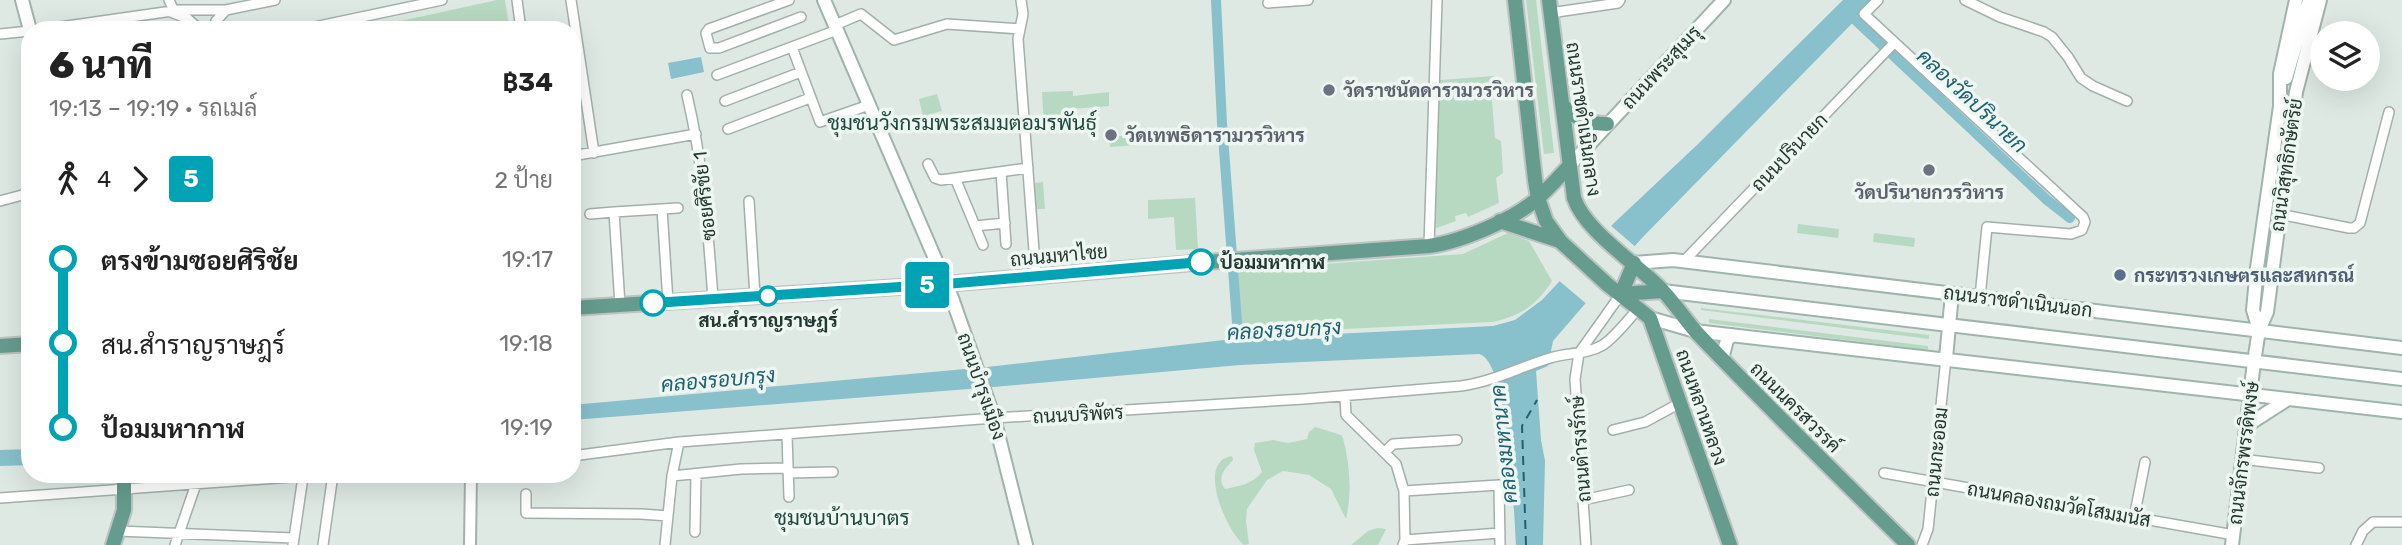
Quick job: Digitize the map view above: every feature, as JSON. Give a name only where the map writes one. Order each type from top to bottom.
[{"type":"main road","points":[[22,0],[28,21]]},
{"type":"main road","name":"ถนนบำรุงเมือง","points":[[824,0],[946,284],[970,347],[994,418],[1026,545]]},
{"type":"main road","points":[[1514,0],[1538,198],[1546,221],[1574,256],[1621,294],[1663,291]]},
{"type":"main road","name":"ถนนพระสุเมรุ","points":[[1570,165],[1724,0]]},
{"type":"main road","name":"ถนนวิสุทธิกษัตริย์","points":[[2259,330],[2253,310],[2280,106],[2280,74],[2296,0]]},
{"type":"main road","points":[[2280,106],[2309,0]]},
{"type":"main road","name":"ถนนวิสุทธิกษัตริย์","points":[[2254,362],[2259,330],[2267,312],[2296,92],[2320,0]]},
{"type":"main road","name":"ถนนราชดำเนินกลาง","points":[[1550,6],[1576,206],[1597,232],[1663,291]]},
{"type":"main road","points":[[1563,106],[1583,121],[1607,124]]},
{"type":"main road","name":"ถนนมหาไชย","points":[[581,307],[946,284],[1429,246],[1464,238],[1500,221],[1538,198],[1570,165]]},
{"type":"main road","points":[[1500,221],[1561,242]]},
{"type":"main road","points":[[1621,294],[1632,261]]},
{"type":"main road","name":"ถนนราชดำเนินนอก","points":[[1632,261],[1684,261],[2402,348]]},
{"type":"main road","name":"ถนนราชดำเนินนอก","points":[[1663,291],[2402,379]]},
{"type":"main road","name":"ถนนนครสวรรค์","points":[[1663,291],[1722,359],[1908,545]]},
{"type":"main road","name":"ถนนหลานหลวง","points":[[1621,294],[1644,314],[1680,403],[1730,545]]},
{"type":"main road","points":[[1946,358],[1952,294]]},
{"type":"main road","points":[[1644,314],[1695,331],[2402,412]]},
{"type":"main road","points":[[1722,359],[1727,340],[1732,335]]},
{"type":"main road","points":[[0,346],[21,345]]},
{"type":"main road","name":"ถนนจักรพรรดิพงษ์","points":[[2233,540],[2254,362]]},
{"type":"main road","points":[[2246,426],[2288,400]]},
{"type":"main road","points":[[116,538],[124,510],[125,483]]},
{"type":"street","points":[[169,0],[172,11],[190,21]]},
{"type":"street","points":[[216,21],[226,10],[237,4],[275,0]]},
{"type":"street","points":[[343,21],[442,0]]},
{"type":"street","points":[[517,0],[520,21]]},
{"type":"street","points":[[571,0],[574,21]]},
{"type":"street","points":[[789,0],[709,29],[706,33],[710,48],[719,48],[801,18]]},
{"type":"street","points":[[1021,0],[1023,14],[1018,39],[1036,277]]},
{"type":"street","points":[[1268,2],[1308,0]]},
{"type":"street","points":[[1429,246],[1437,0]]},
{"type":"street","points":[[1550,6],[1618,3],[1620,0]]},
{"type":"street","points":[[1878,0],[1864,14],[1889,48],[2028,165],[2085,222],[2082,230],[2071,234],[1987,227],[1980,297]]},
{"type":"street","points":[[1965,0],[2000,17],[2044,32],[2059,46],[2081,78],[2127,101]]},
{"type":"street","points":[[102,21],[172,11],[192,4],[226,10]]},
{"type":"street","points":[[717,75],[792,47],[862,14],[894,40],[947,24],[1020,29]]},
{"type":"street","points":[[0,34],[21,31]]},
{"type":"street","points":[[792,47],[820,122],[869,105]]},
{"type":"street","name":"ถนนปรินายก","points":[[1684,261],[1889,48]]},
{"type":"street","points":[[581,67],[594,153]]},
{"type":"street","points":[[725,101],[801,72]]},
{"type":"street","name":"ซอยศิริชัย 1","points":[[687,95],[706,202],[713,299]]},
{"type":"street","points":[[728,129],[810,98]]},
{"type":"street","points":[[2279,214],[2349,228],[2357,226],[2389,112]]},
{"type":"street","points":[[581,155],[696,134]]},
{"type":"street","points":[[928,164],[937,180],[1028,168]]},
{"type":"street","points":[[1001,172],[1006,244]]},
{"type":"street","points":[[955,178],[983,245]]},
{"type":"street","points":[[0,201],[21,195]]},
{"type":"street","points":[[749,201],[755,296]]},
{"type":"street","points":[[590,214],[678,208]]},
{"type":"street","points":[[662,209],[668,302]]},
{"type":"street","points":[[614,212],[620,305]]},
{"type":"street","points":[[975,226],[1005,223]]},
{"type":"street","name":"ถนนดำรงรักษ์","points":[[1586,545],[1575,379],[1579,353],[1621,294]]},
{"type":"street","points":[[1579,353],[1588,352],[1609,341],[1644,314]]},
{"type":"street","name":"ถนนบริพัตร","points":[[581,455],[679,442],[1461,386],[1553,357],[1579,353]]},
{"type":"street","name":"ถนนกะออม","points":[[1922,545],[1928,529],[1946,358]]},
{"type":"street","points":[[1345,396],[1346,415],[1396,464],[1404,491],[1404,542],[1500,533]]},
{"type":"street","points":[[1613,430],[1645,422],[1680,403]]},
{"type":"street","points":[[787,435],[789,497]]},
{"type":"street","points":[[1385,452],[1393,444],[1457,440]]},
{"type":"street","points":[[665,545],[672,476],[679,442]]},
{"type":"street","points":[[2242,459],[2319,468]]},
{"type":"street","points":[[2134,518],[2145,462]]},
{"type":"street","points":[[672,476],[787,470],[834,472]]},
{"type":"street","name":"ถนนคลองถมวัดโสมมนัส","points":[[1884,473],[2134,518],[2233,540]]},
{"type":"street","points":[[695,532],[696,474]]},
{"type":"street","points":[[0,498],[117,483]]},
{"type":"street","points":[[160,483],[211,483]]},
{"type":"street","points":[[116,538],[179,534],[294,542],[302,483]]},
{"type":"street","points":[[323,545],[331,483]]},
{"type":"street","points":[[471,483],[471,545]]},
{"type":"street","points":[[175,545],[196,484]]},
{"type":"street","points":[[1404,491],[1499,485],[1500,545]]},
{"type":"street","points":[[1583,500],[1629,490]]},
{"type":"street","points":[[526,494],[526,513],[668,516]]},
{"type":"street","points":[[2356,545],[2363,531],[2373,522],[2402,522]]},
{"type":"green space","points":[[505,0],[508,21],[401,21]]},
{"type":"green space","points":[[1526,0],[1536,0],[1554,153],[1544,154]]},
{"type":"green space","points":[[1494,76],[1496,95],[1492,100],[1495,138],[1501,141],[1503,173],[1496,178],[1499,203],[1468,217],[1466,213],[1455,216],[1456,221],[1437,228],[1434,226],[1440,80]]},
{"type":"green space","points":[[1073,91],[1073,96],[1109,92],[1109,106],[1072,109],[1070,122],[1061,127],[1044,128],[1042,92]]},
{"type":"green space","points":[[937,94],[942,111],[923,116],[919,99]]},
{"type":"green space","points":[[1191,130],[1192,141],[1110,147],[1109,137]]},
{"type":"green space","points":[[1043,182],[1045,209],[1035,209],[1034,183]]},
{"type":"green space","points":[[1195,198],[1198,249],[1176,250],[1174,217],[1148,219],[1148,200]]},
{"type":"green space","points":[[1798,224],[1839,229],[1838,238],[1797,233]]},
{"type":"green space","points":[[1508,233],[1529,241],[1552,281],[1540,297],[1511,317],[1492,322],[1241,334],[1238,270],[1463,254]]},
{"type":"green space","points":[[1874,233],[1915,238],[1914,247],[1873,242]]},
{"type":"green space","points":[[1701,310],[1929,335],[1929,339]]},
{"type":"green space","points":[[1709,319],[1928,346],[1928,350],[1709,323]]},
{"type":"green space","points":[[1315,427],[1343,438],[1349,478],[1346,519],[1331,489],[1309,475],[1283,471],[1267,480],[1247,509],[1249,544],[1244,545],[1230,526],[1218,498],[1216,470],[1221,461],[1232,456],[1233,460],[1221,477],[1225,489],[1245,484],[1262,472],[1254,450],[1255,443],[1273,440],[1288,443],[1307,439],[1309,432]]},
{"type":"green space","points":[[1386,529],[1378,545],[1351,545],[1368,531]]},
{"type":"water","points":[[1843,0],[1875,0],[1641,239],[1553,341],[1548,366],[1536,371],[1545,461],[1543,545],[1516,545],[1503,410],[1489,363],[1479,354],[1240,365],[581,419],[581,404],[987,367],[1233,339],[1493,326],[1515,320],[1542,300],[1614,223]]},
{"type":"water","points":[[701,57],[704,72],[671,79],[668,63]]},
{"type":"water","points":[[21,449],[21,465],[0,466],[0,450]]},
{"type":"pier","points":[[1609,224],[1638,249],[1589,306],[1557,279]]},
{"type":"waterway","name":"คลองรอบกรุง","points":[[1216,0],[1222,123],[1239,349]]},
{"type":"waterway","name":"คลองวัดปรินายก","points":[[1848,13],[2047,200],[2070,218]]},
{"type":"ferry route","points":[[1526,545],[1522,426],[1537,400]]},
{"type":"bus line","name":"5","points":[[653,303],[946,284],[1201,262]]},
{"type":"place","name":"วัดราชนัดดารามวรวิหาร","points":[[1329,90]]},
{"type":"place","name":"วัดเทพธิดารามวรวิหาร","points":[[1111,135]]},
{"type":"place","name":"วัดปรินายกวรวิหาร","points":[[1929,170]]},
{"type":"place","name":"ป้อมมหากาฬ","points":[[1201,262]]},
{"type":"place","name":"กระทรวงเกษตรและสหกรณ์","points":[[2120,275]]},
{"type":"place","name":"สน.สำราญราษฎร์","points":[[768,296]]},
{"type":"district","name":"ชุมชนวังกรมพระสมมตอมรพันธุ์","points":[[962,123]]},
{"type":"district","name":"ชุมชนบ้านบาตร","points":[[842,518]]},
{"type":"water label","name":"คลองมหานาค","points":[[1504,444]]}]
